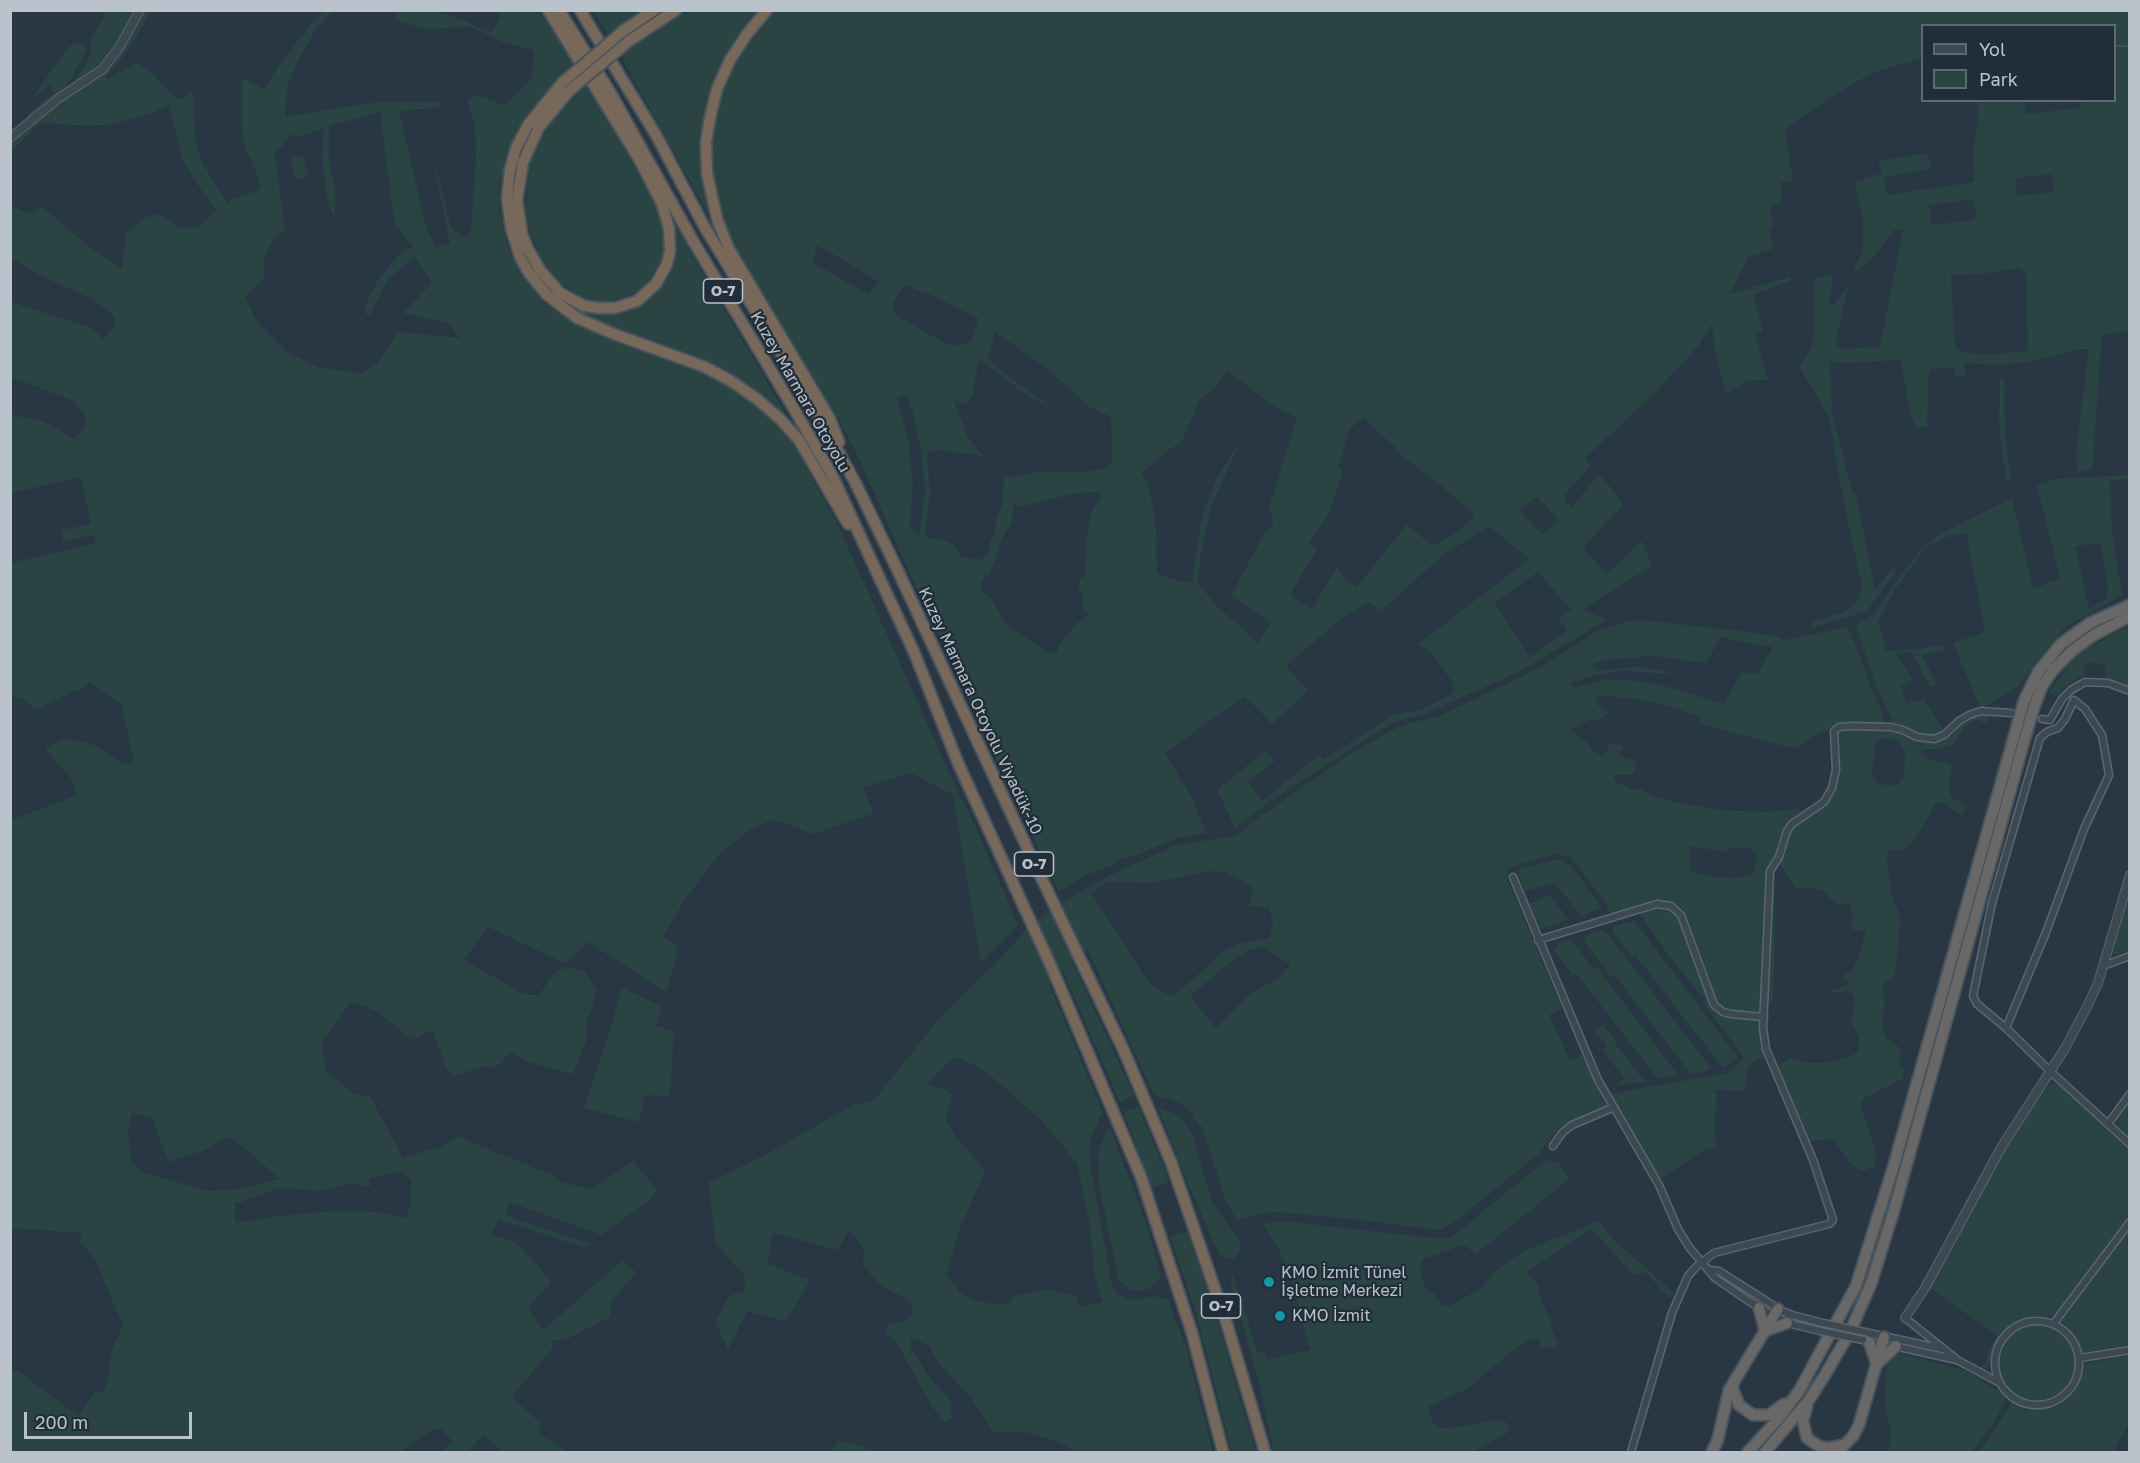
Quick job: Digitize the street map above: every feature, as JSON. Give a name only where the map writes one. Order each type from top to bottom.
[{"type":"highway","points":[[548,10],[639,159],[666,215],[670,239],[667,264],[648,293],[627,304],[600,308],[584,306],[560,293],[540,270],[522,234],[517,200],[523,162],[540,127],[566,87]]},
{"type":"highway","name":"Kuzey Marmara Otoyolu","points":[[559,10],[610,92],[693,241],[800,418],[833,477],[879,577]]},
{"type":"highway","name":"Kuzey Marmara Otoyolu","points":[[580,10],[656,135],[704,226],[819,416],[856,484],[896,567]]},
{"type":"highway","points":[[654,10],[566,87],[528,125],[516,148],[510,170],[507,198],[510,228],[520,257],[547,295],[577,318],[705,367],[731,381],[769,408],[803,447],[879,577]]},
{"type":"highway","points":[[626,36],[676,10]]},
{"type":"highway","points":[[767,10],[747,34],[730,60],[717,89],[706,142],[706,173],[711,199],[729,249],[830,419],[856,484]]},
{"type":"highway","name":"Kuzey Marmara Otoyolu Viyadük-10","points":[[896,567],[1124,1052],[1171,1162],[1226,1321],[1265,1452]]},
{"type":"highway","name":"O-7","points":[[879,577],[914,652],[958,763],[1051,966],[1140,1177],[1192,1333],[1223,1452]]},
{"type":"highway","points":[[1748,1452],[1780,1417],[1798,1391],[1852,1294],[1871,1243],[2024,701],[2038,672],[2061,644],[2090,623],[2130,605]]},
{"type":"highway","points":[[1765,1452],[1809,1400],[1849,1334],[1871,1284],[1894,1210],[2034,707],[2042,686],[2053,670],[2073,650],[2094,635],[2130,616]]},
{"type":"highway","points":[[1759,1308],[1766,1331]]},
{"type":"highway","points":[[1712,1452],[1718,1439],[1729,1390],[1776,1313]]},
{"type":"highway","points":[[1766,1331],[1787,1323]]},
{"type":"highway","points":[[1867,1338],[1877,1365]]},
{"type":"highway","points":[[1809,1400],[1803,1421],[1807,1438],[1820,1447],[1842,1448],[1859,1425],[1883,1340]]},
{"type":"highway","points":[[1877,1365],[1896,1346]]},
{"type":"highway","points":[[1734,1381],[1733,1389],[1739,1405],[1753,1415],[1769,1415],[1798,1391]]},
{"type":"street","points":[[10,138],[59,98],[103,69],[120,46],[140,10]]},
{"type":"street","points":[[2042,719],[2050,720],[2062,699],[2071,690],[2085,682],[2108,683],[2130,691]]},
{"type":"street","points":[[2006,1028],[2037,955],[2080,838],[2109,775],[2102,735],[2085,709],[2074,700],[2058,728],[2047,732],[2040,738],[1992,903],[1973,996],[1977,1005],[2006,1028],[2130,1144]]},
{"type":"street","points":[[1630,1452],[1672,1311],[1688,1276],[1701,1261],[1714,1253],[1830,1224],[1833,1220],[1813,1160],[1766,1049],[1763,1028],[1770,871],[1779,857],[1787,831],[1792,824],[1824,802],[1832,788],[1836,770],[1834,731],[1839,727],[1851,726],[1891,727],[1917,737],[1934,739],[1944,735],[1969,715],[1981,711],[2011,713]]},
{"type":"street","points":[[2000,1383],[1959,1361],[1905,1318],[1940,1262],[2002,1146],[2050,1071],[2088,1005],[2103,966],[2130,875]]},
{"type":"street","points":[[1513,877],[1598,1080],[1612,1108],[1659,1185],[1677,1229],[1696,1257],[1715,1278],[1759,1308],[1823,1323],[1867,1338]]},
{"type":"street","points":[[1538,940],[1657,904],[1671,906],[1681,915],[1717,1009],[1731,1014],[1764,1017]]},
{"type":"street","points":[[2103,966],[2130,956]]},
{"type":"street","points":[[2108,1124],[2130,1094]]},
{"type":"street","points":[[1552,1146],[1572,1125],[1612,1108]]},
{"type":"street","points":[[2054,1323],[2130,1222]]},
{"type":"street","points":[[1710,1270],[1719,1271],[1787,1323],[1820,1331],[1944,1349]]},
{"type":"street","points":[[2042,1320],[2054,1323],[2067,1332],[2076,1344],[2080,1358],[2079,1371],[2068,1392],[2058,1400],[2046,1404],[2034,1405],[2011,1396],[2000,1383],[1995,1371],[1998,1345],[2016,1325],[2029,1321],[2042,1320]]},
{"type":"street","points":[[1883,1340],[1896,1346],[1959,1361]]},
{"type":"street","points":[[2080,1358],[2130,1350]]},
{"type":"green space","points":[[434,10],[492,33],[500,16],[494,11],[539,11],[573,63],[532,109],[507,153],[499,191],[499,209],[509,250],[517,266],[525,280],[546,304],[574,324],[710,376],[750,401],[772,420],[793,444],[836,521],[960,797],[976,827],[1018,925],[981,962],[953,795],[911,773],[863,787],[874,813],[813,834],[773,819],[748,831],[718,855],[686,898],[663,936],[676,944],[676,961],[666,992],[588,942],[565,963],[488,927],[464,960],[529,995],[539,995],[556,971],[569,967],[584,971],[597,990],[586,1023],[588,1036],[573,1074],[528,1062],[513,1053],[508,1054],[502,1063],[493,1068],[483,1066],[456,1076],[447,1069],[432,1030],[413,1040],[374,1010],[351,1002],[324,1039],[321,1049],[328,1075],[341,1082],[355,1095],[370,1096],[403,1158],[440,1147],[461,1136],[465,1140],[555,1176],[560,1182],[592,1189],[633,1161],[657,1190],[649,1201],[601,1235],[509,1202],[505,1213],[518,1220],[590,1244],[585,1248],[499,1219],[491,1235],[514,1241],[535,1262],[551,1283],[528,1308],[543,1330],[622,1261],[636,1272],[612,1301],[610,1317],[565,1340],[551,1340],[554,1346],[512,1397],[539,1422],[541,1435],[564,1450],[562,1452],[503,1452],[483,1435],[468,1452],[442,1452],[452,1441],[442,1429],[436,1429],[399,1452],[11,1452],[11,1369],[18,1371],[78,1416],[95,1392],[102,1393],[108,1381],[112,1349],[123,1326],[95,1259],[80,1242],[82,1233],[11,1228],[11,820],[77,795],[72,780],[45,749],[61,740],[72,739],[96,746],[125,765],[134,761],[121,704],[90,682],[78,692],[76,690],[35,710],[25,700],[11,695],[11,563],[96,543],[94,535],[63,541],[62,530],[91,524],[81,477],[11,493],[11,415],[43,421],[74,439],[84,427],[86,420],[83,412],[71,400],[11,377],[11,302],[89,327],[98,333],[102,340],[115,325],[114,316],[93,299],[43,277],[11,258],[10,205],[30,214],[35,213],[41,206],[91,248],[122,269],[126,234],[146,217],[159,214],[179,227],[196,229],[217,211],[194,180],[182,158],[169,105],[149,114],[113,124],[88,126],[45,123],[37,126],[11,152],[11,143],[69,94],[108,68],[130,39],[146,11],[151,11],[135,39],[106,76],[107,79],[137,63],[153,74],[178,100],[193,92],[196,145],[203,164],[227,203],[234,198],[258,191],[261,185],[244,143],[242,129],[242,78],[264,89],[315,19],[326,11],[333,11],[318,26],[297,62],[287,88],[285,117],[385,102],[436,102],[444,107],[399,111],[426,227],[435,246],[450,244],[434,162],[451,228],[463,236],[468,236],[471,231],[476,159],[475,129],[467,99],[475,96],[482,97],[505,106],[532,77],[533,50],[505,43],[472,27],[426,29],[395,20],[398,11]],"holes":[[[380,112],[394,223],[413,247],[402,251],[378,280],[364,312],[369,316],[388,280],[414,256],[432,283],[403,313],[448,323],[460,338],[398,332],[377,364],[361,373],[320,368],[287,352],[256,320],[245,297],[264,279],[264,257],[275,236],[285,230],[275,154],[292,134],[299,137],[324,128],[322,158],[328,204],[335,217],[335,189],[329,162],[329,126]],[[132,1113],[151,1117],[169,1162],[205,1150],[228,1136],[280,1179],[238,1189],[209,1191],[141,1172],[131,1160],[128,1132]],[[400,1171],[411,1180],[411,1199],[406,1218],[377,1212],[335,1211],[235,1223],[235,1202],[241,1202],[279,1188],[320,1191],[354,1183],[370,1187],[370,1179]]]},
{"type":"green space","points":[[107,11],[135,11],[103,63],[73,83],[88,61],[92,37]]},
{"type":"green space","points":[[593,11],[644,11],[608,34]]},
{"type":"green space","points":[[687,11],[761,11],[731,50],[701,150],[703,180],[711,219],[623,61],[622,55],[632,46]]},
{"type":"green space","points":[[776,11],[2129,11],[2129,331],[2102,335],[2092,470],[2077,471],[2076,454],[2089,349],[2029,362],[2000,365],[1964,363],[1966,376],[1955,376],[1955,368],[1929,369],[1927,427],[1916,427],[1909,409],[1901,360],[1840,363],[1830,361],[1832,413],[1853,494],[1856,494],[1875,590],[1894,567],[1895,572],[1867,611],[1811,628],[1813,622],[1844,612],[1858,601],[1862,587],[1842,494],[1830,421],[1799,367],[1811,347],[1814,332],[1814,278],[1833,275],[1829,305],[1835,304],[1849,283],[1837,346],[1842,349],[1880,347],[1903,230],[1894,230],[1875,256],[1856,272],[1854,266],[1863,252],[1863,216],[1854,183],[1882,173],[1878,161],[1928,153],[1931,169],[1884,177],[1887,195],[1974,182],[1973,151],[1978,121],[1978,102],[2024,102],[2026,114],[2080,108],[2082,102],[2116,102],[2116,24],[1921,24],[1921,58],[1872,73],[1834,95],[1785,129],[1793,182],[1781,182],[1782,203],[1770,205],[1773,249],[1749,256],[1730,294],[1790,277],[1790,281],[1753,295],[1763,331],[1755,334],[1768,380],[1748,380],[1726,394],[1715,351],[1712,324],[1698,346],[1654,394],[1584,459],[1591,465],[1565,495],[1565,501],[1572,507],[1599,474],[1623,505],[1583,547],[1606,574],[1642,541],[1652,566],[1583,609],[1607,620],[1518,672],[1425,714],[1393,722],[1269,802],[1235,828],[1217,790],[1265,751],[1275,761],[1248,781],[1262,801],[1316,757],[1320,756],[1324,759],[1395,714],[1420,710],[1454,691],[1451,680],[1428,649],[1418,644],[1529,559],[1489,526],[1443,555],[1381,611],[1369,602],[1343,617],[1286,666],[1308,690],[1272,724],[1245,696],[1165,753],[1190,794],[1206,833],[1173,839],[1135,856],[1121,858],[1113,865],[1083,876],[1059,892],[906,565],[858,456],[836,414],[808,373],[728,235],[716,196],[712,138],[715,117],[726,84],[743,49],[765,19]],"holes":[[[2052,174],[2053,192],[2017,196],[2016,178]],[[1974,199],[1976,217],[1968,221],[1932,225],[1929,205]],[[817,245],[879,282],[868,294],[813,263]],[[2019,268],[2026,273],[2028,351],[1992,354],[1965,353],[1955,348],[1951,275],[1981,274]],[[904,285],[929,294],[979,319],[971,341],[957,346],[945,343],[895,315],[893,302]],[[995,332],[1045,367],[1091,408],[1111,417],[1112,460],[1109,466],[1086,472],[1039,472],[1012,477],[1004,475],[1002,505],[996,519],[995,532],[990,541],[989,552],[980,560],[961,557],[953,544],[944,540],[927,538],[925,532],[930,494],[927,453],[938,450],[984,456],[968,438],[954,400],[966,405],[973,394],[979,359],[1028,396],[1101,432],[1047,404],[1012,379],[987,357]],[[1227,370],[1269,403],[1297,418],[1268,510],[1273,517],[1273,524],[1264,534],[1231,596],[1271,622],[1258,643],[1219,608],[1198,584],[1200,556],[1212,504],[1241,440],[1217,478],[1202,514],[1192,583],[1157,573],[1153,508],[1148,483],[1141,474],[1167,451],[1182,442],[1198,402],[1216,386]],[[906,395],[913,413],[922,455],[925,493],[919,536],[910,526],[913,487],[909,444],[897,398]],[[1363,418],[1402,456],[1475,515],[1459,531],[1432,546],[1407,524],[1357,587],[1346,580],[1337,566],[1312,609],[1290,595],[1317,549],[1309,544],[1327,516],[1343,472],[1338,467],[1350,429]],[[1103,493],[1092,511],[1087,534],[1085,575],[1080,579],[1078,588],[1083,596],[1082,609],[1089,615],[1077,623],[1062,640],[1056,653],[1048,652],[1006,625],[992,600],[980,589],[985,576],[990,574],[1002,538],[1012,523],[1013,505],[1023,506],[1072,494]],[[1537,497],[1559,520],[1543,535],[1519,511]],[[1538,572],[1571,610],[1558,618],[1567,630],[1530,657],[1494,603]]]},
{"type":"green space","points":[[77,42],[85,44],[87,50],[65,89],[25,120],[29,113],[54,93],[51,85],[33,97],[67,48]]},
{"type":"green space","points":[[587,85],[650,192],[662,221],[665,236],[665,251],[661,266],[644,290],[642,288],[629,296],[604,302],[591,301],[579,296],[558,281],[541,258],[526,214],[527,177],[525,176],[530,157],[557,113]]},
{"type":"green space","points":[[293,157],[303,157],[309,176],[296,180],[291,166]]},
{"type":"green space","points":[[673,222],[789,419],[767,399],[723,369],[701,358],[593,320],[567,305],[604,315],[631,309],[645,303],[666,280],[672,267],[676,249]]},
{"type":"green space","points":[[2004,378],[2005,436],[2011,480],[2007,480],[1999,421],[2000,379]]},
{"type":"green space","points":[[2129,475],[2129,479],[2110,481],[2112,531],[2122,595],[2066,626],[2019,686],[1981,709],[1953,643],[1982,633],[1984,626],[1966,533],[1947,537],[1927,546],[1894,591],[1878,622],[1886,651],[1941,645],[1944,650],[1922,655],[1937,684],[1930,688],[1912,652],[1896,654],[1913,680],[1901,686],[1906,704],[1924,699],[1944,731],[1933,736],[1916,734],[1893,722],[1876,685],[1856,624],[1878,610],[1892,587],[1919,552],[1939,534],[2012,498],[2033,589],[2060,578],[2037,486],[2055,479]],"holes":[[[2101,543],[2108,588],[2105,599],[2089,609],[2075,546]]]},
{"type":"green space","points":[[1644,620],[1749,632],[1780,637],[1784,640],[1848,627],[1886,724],[1838,724],[1811,737],[1801,746],[1792,748],[1699,724],[1703,718],[1669,706],[1637,699],[1597,695],[1596,704],[1609,712],[1598,721],[1589,720],[1571,731],[1580,736],[1581,740],[1587,742],[1594,752],[1599,754],[1604,755],[1610,744],[1622,745],[1624,748],[1619,753],[1624,758],[1634,760],[1637,764],[1632,775],[1616,775],[1613,778],[1632,790],[1640,789],[1656,797],[1678,803],[1720,810],[1766,812],[1800,809],[1801,812],[1785,828],[1775,857],[1767,868],[1760,1013],[1731,1011],[1719,1006],[1686,914],[1679,905],[1669,901],[1657,901],[1611,914],[1571,857],[1555,854],[1514,866],[1507,871],[1507,879],[1562,1009],[1549,1015],[1570,1060],[1583,1056],[1606,1106],[1558,1128],[1539,1154],[1452,1224],[1439,1230],[1274,1212],[1237,1220],[1226,1201],[1201,1124],[1200,1127],[1194,1115],[1181,1104],[1154,1095],[1087,948],[1072,961],[1134,1096],[1120,1102],[1063,971],[1049,984],[1103,1113],[1092,1135],[1089,1158],[1112,1285],[1117,1293],[1128,1299],[1137,1300],[1154,1296],[1168,1300],[1185,1344],[1213,1452],[1072,1452],[1074,1450],[1056,1441],[1024,1432],[994,1433],[971,1398],[936,1360],[929,1345],[910,1337],[911,1348],[929,1377],[950,1399],[952,1418],[944,1422],[932,1407],[897,1343],[885,1332],[887,1325],[905,1321],[913,1313],[910,1301],[883,1287],[871,1275],[863,1264],[864,1250],[849,1231],[837,1250],[773,1233],[767,1264],[810,1280],[786,1321],[747,1311],[728,1350],[715,1322],[729,1296],[746,1290],[743,1274],[716,1244],[708,1183],[765,1155],[858,1102],[860,1105],[872,1100],[941,1016],[995,964],[1025,931],[1052,908],[1106,877],[1176,845],[1235,836],[1343,759],[1388,732],[1410,723],[1437,717],[1544,665],[1597,631],[1629,621]],"holes":[[[1721,637],[1766,647],[1774,645],[1757,674],[1741,673],[1724,704],[1662,685],[1638,681],[1605,679],[1575,688],[1570,683],[1599,674],[1622,671],[1673,674],[1635,667],[1596,671],[1590,665],[1604,660],[1654,656],[1706,663]],[[1690,846],[1728,852],[1729,848],[1750,848],[1757,856],[1753,875],[1733,878],[1690,872]],[[1213,871],[1225,872],[1249,884],[1253,890],[1249,906],[1269,907],[1273,923],[1270,938],[1238,944],[1224,951],[1173,997],[1154,987],[1146,978],[1092,894],[1106,881],[1151,883]],[[1267,947],[1267,950],[1291,965],[1277,979],[1250,994],[1216,1028],[1190,996],[1233,960],[1251,949]],[[958,1057],[984,1070],[1041,1120],[1077,1163],[1089,1221],[1095,1277],[1103,1302],[1079,1307],[1078,1297],[1047,1289],[1015,1296],[1010,1303],[993,1304],[974,1300],[960,1293],[946,1275],[960,1228],[985,1172],[968,1149],[957,1139],[946,1119],[952,1095],[944,1089],[926,1085],[951,1060]]]},
{"type":"green space","points":[[2129,626],[2129,688],[2124,683],[2105,679],[2105,664],[2086,662],[2083,676],[2078,677],[2056,696],[2049,692],[2073,660],[2086,649]]},
{"type":"green space","points":[[1986,712],[1990,714],[1985,723],[1977,720],[1971,722],[1954,744],[1943,748],[1923,750],[1921,753],[1926,758],[1950,764],[1952,769],[1949,779],[1950,794],[1954,799],[1967,805],[1962,816],[1942,802],[1936,803],[1915,840],[1902,850],[1891,849],[1886,856],[1892,896],[1900,916],[1900,926],[1895,975],[1884,984],[1882,991],[1885,1001],[1882,1027],[1886,1038],[1897,1045],[1901,1051],[1899,1067],[1905,1067],[1903,1079],[1864,1098],[1861,1104],[1876,1155],[1875,1166],[1860,1170],[1851,1164],[1833,1139],[1810,1141],[1778,1066],[1788,1059],[1795,1058],[1804,1063],[1819,1063],[1840,1060],[1857,1053],[1859,1039],[1851,1020],[1855,1003],[1854,995],[1847,991],[1824,994],[1849,983],[1844,978],[1845,974],[1852,971],[1855,965],[1866,932],[1851,929],[1853,917],[1849,905],[1844,903],[1837,905],[1821,889],[1795,888],[1779,862],[1775,870],[1774,984],[1772,1002],[1768,1002],[1774,868],[1784,854],[1787,839],[1795,825],[1824,805],[1831,797],[1839,772],[1837,732],[1839,729],[1894,730],[1924,743],[1930,743],[1947,737],[1972,716]],"holes":[[[1886,738],[1900,742],[1905,759],[1903,779],[1898,784],[1889,786],[1877,783],[1872,774],[1875,744]]]},
{"type":"green space","points":[[1562,860],[1572,866],[1602,908],[1581,916],[1555,883],[1525,891],[1519,875],[1520,869]]},
{"type":"green space","points":[[2129,891],[2129,950],[2116,955],[2111,954]]},
{"type":"green space","points":[[1550,895],[1569,920],[1541,929],[1529,904]]},
{"type":"green space","points":[[1663,907],[1675,911],[1711,1009],[1721,1015],[1761,1020],[1773,1071],[1766,1059],[1760,1058],[1750,1064],[1745,1091],[1715,1090],[1717,1094],[1716,1146],[1703,1151],[1662,1178],[1655,1171],[1608,1092],[1615,1093],[1727,1073],[1743,1059],[1741,1053],[1702,1002],[1705,1000],[1667,953],[1640,914]]},
{"type":"green space","points":[[1634,921],[1737,1059],[1723,1068],[1635,955],[1632,957],[1613,932],[1614,927]]},
{"type":"green space","points":[[1601,930],[1607,933],[1710,1067],[1709,1070],[1691,1074],[1615,976],[1612,978],[1583,940],[1589,934]]},
{"type":"green space","points":[[1571,939],[1593,968],[1596,966],[1678,1075],[1658,1079],[1576,973],[1573,975],[1554,951],[1558,943]]},
{"type":"green space","points":[[622,988],[662,1006],[656,1025],[674,1032],[670,1096],[645,1095],[639,1122],[584,1108]]},
{"type":"green space","points":[[1603,1025],[1645,1082],[1615,1085],[1624,1078],[1602,1050],[1607,1046],[1595,1031]]},
{"type":"green space","points":[[2054,1082],[2059,1084],[2129,1148],[2129,1216],[2059,1310],[2047,1317],[2022,1319],[2009,1326],[1994,1347],[1988,1367],[1984,1369],[1981,1367],[1986,1364],[1988,1353],[1997,1335],[1929,1288],[2004,1148],[2038,1095]]},
{"type":"green space","points":[[2129,1102],[2129,1137],[2119,1126],[2118,1121]]},
{"type":"green space","points":[[1139,1107],[1169,1182],[1151,1188],[1124,1112]]},
{"type":"green space","points":[[1158,1107],[1180,1116],[1192,1133],[1211,1200],[1238,1236],[1241,1246],[1235,1258],[1229,1259],[1219,1254],[1184,1175]]},
{"type":"green space","points":[[1109,1125],[1146,1223],[1161,1277],[1148,1289],[1141,1291],[1131,1290],[1119,1280],[1099,1185],[1098,1152]]},
{"type":"green space","points":[[1550,1160],[1559,1163],[1569,1179],[1476,1254],[1464,1245],[1423,1259],[1420,1265],[1424,1286],[1442,1305],[1450,1306],[1483,1287],[1491,1275],[1511,1259],[1533,1247],[1599,1221],[1612,1238],[1673,1292],[1673,1296],[1670,1297],[1664,1293],[1646,1272],[1634,1275],[1591,1229],[1526,1272],[1538,1285],[1541,1299],[1551,1321],[1551,1329],[1558,1342],[1556,1346],[1541,1347],[1540,1340],[1534,1338],[1520,1345],[1468,1388],[1428,1407],[1434,1424],[1442,1428],[1460,1427],[1493,1420],[1505,1421],[1509,1426],[1507,1433],[1472,1452],[1274,1452],[1260,1386],[1231,1277],[1233,1275],[1258,1353],[1264,1352],[1267,1360],[1310,1350],[1293,1284],[1279,1250],[1263,1224],[1301,1223],[1441,1239],[1452,1237],[1542,1163]]},
{"type":"green space","points":[[2129,1227],[2129,1344],[2083,1353],[2076,1336],[2061,1320]]},
{"type":"green space","points":[[1187,1231],[1207,1286],[1256,1452],[1232,1452],[1196,1313],[1170,1237]]},
{"type":"green space","points":[[2037,1324],[2052,1327],[2064,1336],[2073,1348],[2076,1363],[2073,1378],[2064,1390],[2052,1399],[2037,1402],[2022,1399],[2010,1390],[2001,1378],[1998,1363],[2001,1348],[2010,1336],[2022,1327]]},
{"type":"green space","points":[[1899,1353],[1966,1371],[2004,1395],[2006,1399],[1994,1423],[1972,1452],[1889,1452],[1891,1431],[1885,1406],[1888,1358]]},
{"type":"green space","points":[[2129,1355],[2129,1423],[2113,1452],[1980,1452],[2012,1402],[2027,1410],[2053,1408],[2065,1402],[2075,1391],[2084,1364]]},
{"type":"green space","points":[[838,1441],[849,1443],[876,1452],[832,1452]]},
{"type":"waterway","points":[[2116,46],[2130,46]]},
{"type":"tunnel","points":[[2011,713],[2042,719]]},
{"type":"place","name":"KMO İzmit Tünel İşletme Merkezi","points":[[1269,1282]]},
{"type":"place","name":"KMO İzmit","points":[[1280,1316]]}]
